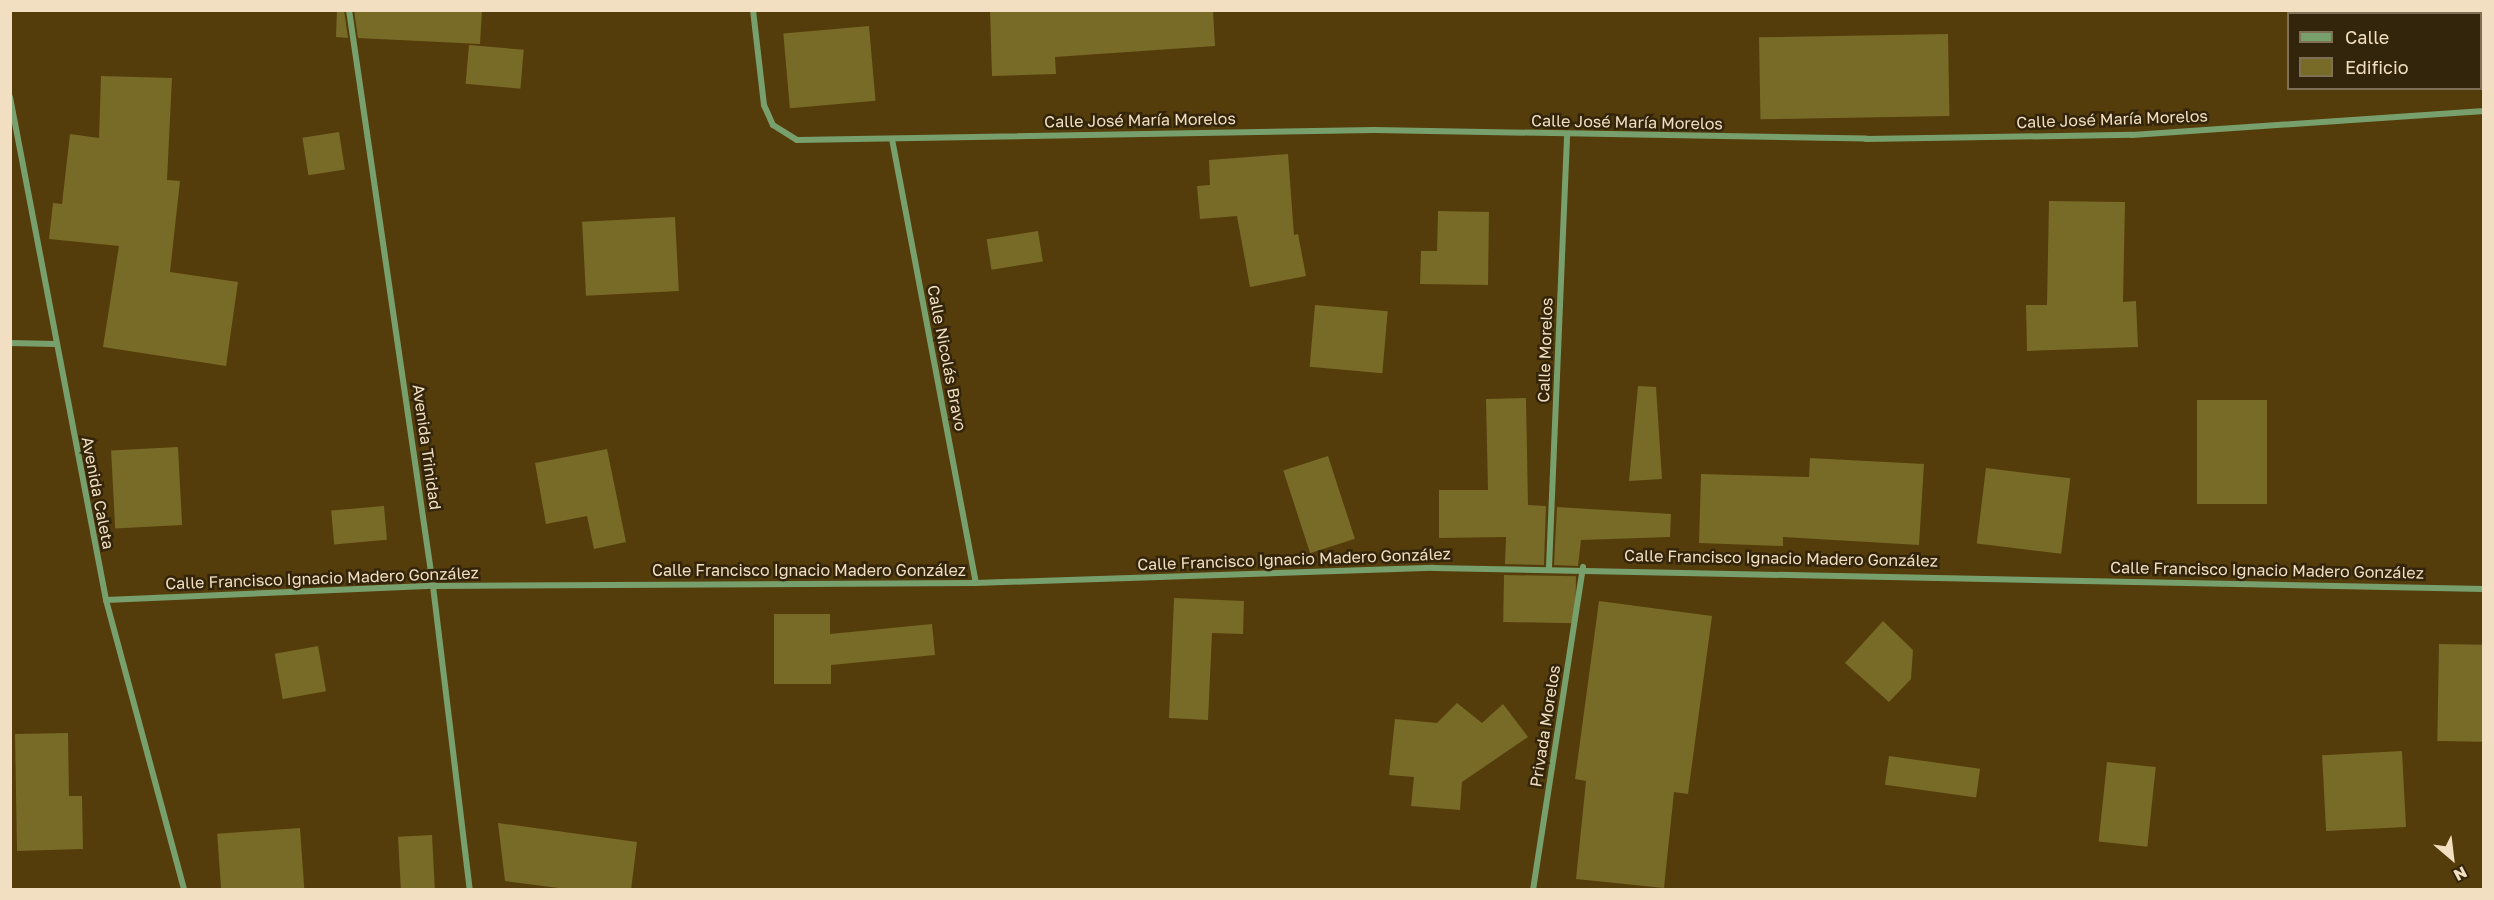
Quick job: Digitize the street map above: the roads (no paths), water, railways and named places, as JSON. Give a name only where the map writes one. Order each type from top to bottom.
[{"type":"street","name":"Avenida Trinidad","points":[[349,10],[434,586],[470,890]]},
{"type":"street","name":"Calle José María Morelos","points":[[753,10],[765,105],[773,125],[797,140],[1374,130],[1866,139],[2132,135],[2484,111]]},
{"type":"street","name":"Avenida Caleta","points":[[10,97],[55,344],[106,600],[184,890]]},
{"type":"street","name":"Calle Morelos","points":[[1549,567],[1567,135]]},
{"type":"street","name":"Calle Nicolás Bravo","points":[[892,138],[976,583]]},
{"type":"street","points":[[10,343],[55,344]]},
{"type":"street","name":"Calle Francisco Ignacio Madero González","points":[[106,600],[434,586],[976,583],[1549,567],[2484,589]]},
{"type":"street","name":"Privada Morelos","points":[[1533,890],[1583,567]]}]
